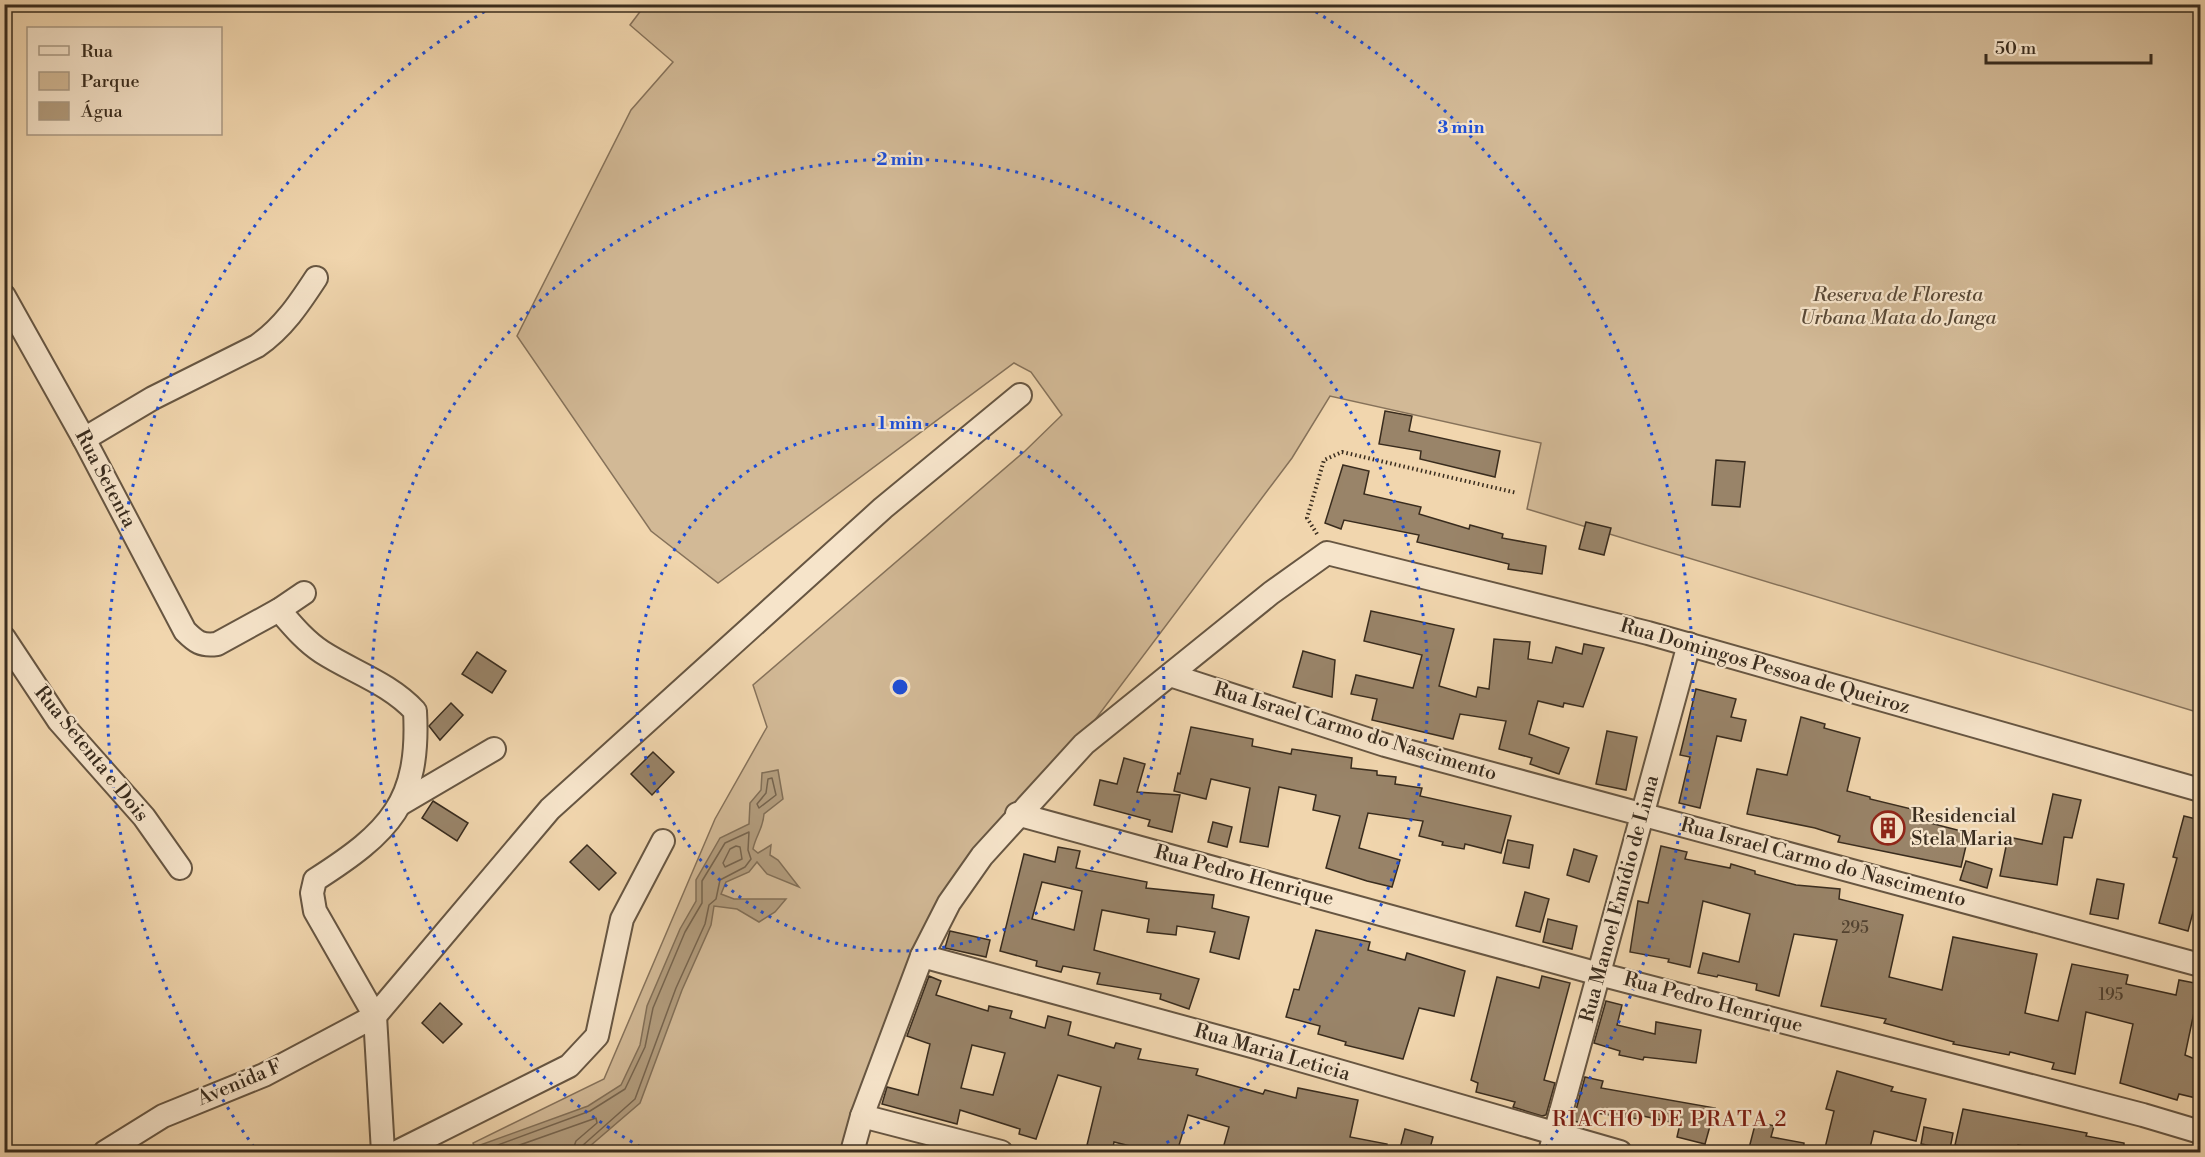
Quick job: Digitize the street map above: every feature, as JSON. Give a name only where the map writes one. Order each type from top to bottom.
[{"type":"street","points":[[84,439],[153,398],[257,346],[287,321],[316,278]]},
{"type":"street","name":"Rua Setenta","points":[[4,296],[84,439],[185,631],[196,642],[205,646],[217,644],[279,610]]},
{"type":"street","points":[[375,1016],[550,809],[874,515],[1020,395]]},
{"type":"street","points":[[852,1152],[862,1116],[922,956],[949,903],[982,856],[1017,814],[1084,744],[1271,593],[1327,553]]},
{"type":"street","name":"Rua Domingos Pessoa de Queiroz","points":[[1327,553],[1689,644],[2200,790]]},
{"type":"street","points":[[303,593],[279,610],[299,632],[321,652],[364,673],[406,700],[415,711],[417,745],[411,780],[402,803],[392,820],[336,867],[315,880],[312,893],[315,910],[375,1016],[383,1152]]},
{"type":"street","name":"Rua Setenta e Dois","points":[[4,638],[60,722],[144,817],[180,868]]},
{"type":"street","name":"Rua Manoel Emídio de Lima","points":[[1552,1144],[1689,644]]},
{"type":"street","name":"Rua Israel Carmo do Nascimento","points":[[1170,675],[1385,745],[2200,965]]},
{"type":"street","points":[[402,803],[494,749]]},
{"type":"street","name":"Rua Pedro Henrique","points":[[1017,814],[1599,974],[2143,1115],[2200,1132]]},
{"type":"street","points":[[397,1152],[569,1066],[597,1036],[622,920],[663,841]]},
{"type":"street","name":"Rua Maria Leticia","points":[[922,956],[1255,1047],[1552,1144],[1620,1152]]},
{"type":"street","name":"Avenida F","points":[[105,1152],[163,1116],[264,1075],[375,1016]]},
{"type":"street","points":[[862,1116],[1001,1152]]},
{"type":"path","points":[[1327,553],[1307,518],[1323,460],[1342,452],[1517,493]]},
{"type":"green space","name":"Reserva de Floresta Urbana Mata do Janga","points":[[645,5],[2200,5],[2200,713],[1527,509],[1541,443],[1330,396],[1292,458],[918,955],[843,1152],[477,1152],[473,1143],[604,1079],[715,819],[767,727],[753,685],[1025,451],[1062,415],[1031,372],[1014,363],[718,583],[651,531],[517,336],[631,110],[673,62],[630,25]]},
{"type":"water","points":[[778,770],[783,799],[764,814],[753,849],[758,853],[771,845],[770,855],[778,860],[799,887],[767,874],[757,862],[749,872],[726,882],[721,894],[734,899],[786,899],[775,912],[759,922],[737,909],[714,906],[711,925],[682,990],[640,1103],[583,1152],[461,1152],[588,1106],[621,1085],[640,1045],[647,1006],[680,929],[696,901],[696,880],[720,838],[749,824],[750,803],[761,790],[762,773]]},
{"type":"building","points":[[1385,411],[1412,416],[1409,431],[1500,451],[1495,477],[1420,459],[1421,451],[1379,444]]},
{"type":"building","points":[[1716,460],[1745,462],[1740,507],[1712,505]]},
{"type":"building","points":[[1343,465],[1369,471],[1364,494],[1421,507],[1419,514],[1469,529],[1470,525],[1503,534],[1502,538],[1546,546],[1542,574],[1508,569],[1509,564],[1417,542],[1419,535],[1344,520],[1341,529],[1325,523]]},
{"type":"building","points":[[1586,522],[1611,528],[1604,555],[1579,549]]},
{"type":"building","points":[[1371,611],[1454,629],[1439,686],[1476,697],[1478,687],[1489,689],[1494,639],[1530,642],[1528,659],[1552,663],[1556,647],[1582,654],[1584,644],[1604,648],[1583,707],[1564,703],[1563,707],[1538,701],[1529,734],[1569,748],[1559,774],[1530,764],[1532,758],[1499,749],[1506,721],[1460,714],[1453,739],[1372,720],[1377,699],[1351,694],[1356,675],[1413,688],[1422,655],[1364,641]]},
{"type":"building","points":[[1303,651],[1335,660],[1332,697],[1293,687]]},
{"type":"building","points":[[477,652],[506,671],[492,693],[462,674]]},
{"type":"building","points":[[1696,689],[1736,699],[1731,717],[1746,720],[1741,741],[1717,736],[1700,808],[1679,803],[1690,757],[1680,755]]},
{"type":"building","points":[[451,703],[463,715],[440,740],[429,726]]},
{"type":"building","points":[[1801,717],[1825,724],[1824,728],[1860,738],[1847,791],[1932,814],[1930,823],[1969,833],[1961,867],[1838,842],[1840,836],[1815,828],[1747,814],[1757,769],[1787,775]]},
{"type":"building","points":[[1191,727],[1253,739],[1252,746],[1291,754],[1292,749],[1352,758],[1351,768],[1377,771],[1377,775],[1396,777],[1395,784],[1422,788],[1420,796],[1511,816],[1501,853],[1465,844],[1464,849],[1442,845],[1443,842],[1419,836],[1423,821],[1368,813],[1359,848],[1400,860],[1392,887],[1367,881],[1326,868],[1340,816],[1313,810],[1316,795],[1279,787],[1268,847],[1240,842],[1250,788],[1211,779],[1206,799],[1174,791]]},
{"type":"building","points":[[1607,731],[1637,737],[1626,790],[1596,784]]},
{"type":"building","points":[[653,752],[674,772],[652,795],[631,774]]},
{"type":"building","points":[[1124,758],[1145,764],[1137,792],[1180,795],[1172,832],[1148,826],[1150,820],[1094,805],[1100,780],[1117,784]]},
{"type":"building","points":[[2053,794],[2081,800],[2072,838],[2064,837],[2057,885],[2000,876],[2008,837],[2042,844]]},
{"type":"building","points":[[433,801],[468,823],[457,841],[422,818]]},
{"type":"building","points":[[2184,816],[2200,820],[2200,859],[2194,884],[2200,886],[2188,931],[2159,923],[2177,858],[2173,857]]},
{"type":"building","points":[[1213,822],[1232,827],[1227,847],[1208,842]]},
{"type":"building","points":[[1508,840],[1533,845],[1529,868],[1503,863]]},
{"type":"building","points":[[587,845],[616,873],[599,890],[570,862]]},
{"type":"building","points":[[1661,846],[1687,852],[1685,859],[1730,868],[1731,864],[1755,871],[1755,874],[1796,885],[1840,889],[1839,899],[1903,915],[1889,977],[1942,990],[1953,937],[2037,954],[2025,1013],[2058,1021],[2072,964],[2128,975],[2126,984],[2176,995],[2179,980],[2200,984],[2185,1055],[2200,1061],[2200,1099],[2179,1094],[2177,1100],[2120,1083],[2133,1024],[2086,1012],[2075,1074],[2052,1069],[2054,1063],[2010,1052],[2009,1055],[1953,1044],[1954,1042],[1884,1023],[1886,1019],[1821,1006],[1837,940],[1794,934],[1779,996],[1756,990],[1757,984],[1698,973],[1703,953],[1739,962],[1750,914],[1703,901],[1690,967],[1668,962],[1669,959],[1630,952],[1638,901],[1648,903]]},
{"type":"building","points":[[1058,847],[1080,851],[1076,868],[1147,882],[1146,888],[1214,895],[1212,908],[1249,917],[1239,959],[1210,952],[1215,932],[1177,926],[1176,935],[1147,932],[1149,919],[1102,910],[1094,950],[1199,979],[1189,1009],[1160,999],[1161,994],[1097,984],[1100,973],[1063,966],[1061,972],[1036,966],[1037,961],[1000,951],[1024,854],[1055,862]],"holes":[[[1042,882],[1082,891],[1074,930],[1032,919]]]},
{"type":"building","points":[[1574,849],[1597,856],[1589,882],[1567,875]]},
{"type":"building","points":[[1966,861],[1992,869],[1987,888],[1960,880]]},
{"type":"building","points":[[2097,879],[2124,884],[2118,919],[2090,914]]},
{"type":"building","points":[[1525,892],[1549,899],[1540,932],[1516,926]]},
{"type":"building","points":[[1548,919],[1577,926],[1572,949],[1543,942]]},
{"type":"building","points":[[1316,930],[1370,942],[1368,950],[1405,960],[1407,953],[1465,971],[1454,1016],[1419,1008],[1403,1059],[1345,1045],[1346,1042],[1318,1034],[1320,1026],[1286,1017],[1294,989],[1299,990]]},
{"type":"building","points":[[950,931],[990,940],[986,957],[945,948]]},
{"type":"building","points":[[929,976],[941,981],[936,995],[988,1011],[989,1006],[1012,1011],[1010,1018],[1045,1028],[1048,1016],[1071,1022],[1068,1035],[1114,1048],[1116,1043],[1141,1049],[1138,1059],[1198,1069],[1196,1075],[1263,1094],[1265,1090],[1296,1098],[1298,1088],[1358,1100],[1350,1137],[1387,1144],[1386,1152],[1222,1152],[1229,1127],[1188,1115],[1177,1152],[1154,1152],[1114,1142],[1112,1152],[1087,1145],[1101,1087],[1058,1075],[1036,1139],[1019,1134],[1020,1129],[960,1110],[957,1124],[882,1104],[887,1087],[918,1095],[930,1044],[907,1036]],"holes":[[[972,1045],[1005,1053],[993,1095],[961,1088]]]},
{"type":"building","points":[[1542,976],[1570,983],[1544,1080],[1555,1083],[1546,1115],[1542,1116],[1513,1107],[1515,1102],[1476,1092],[1478,1083],[1471,1080],[1497,977],[1539,988]]},
{"type":"building","points":[[1606,1001],[1622,1005],[1617,1025],[1655,1034],[1656,1022],[1701,1030],[1696,1063],[1644,1057],[1643,1060],[1619,1055],[1620,1051],[1594,1043]]},
{"type":"building","points":[[440,1003],[462,1024],[443,1043],[422,1023]]},
{"type":"building","points":[[1837,1071],[1893,1087],[1891,1091],[1926,1099],[1916,1141],[1874,1131],[1869,1152],[1824,1152],[1834,1111],[1826,1109]]},
{"type":"building","points":[[1585,1077],[1603,1081],[1601,1088],[1715,1108],[1705,1144],[1677,1137],[1680,1124],[1638,1115],[1638,1119],[1595,1113],[1592,1125],[1573,1121]]},
{"type":"building","points":[[1963,1109],[2087,1133],[2086,1136],[2124,1143],[2124,1152],[2050,1152],[2018,1145],[2016,1152],[1989,1152],[1955,1145]]},
{"type":"building","points":[[1756,1121],[1774,1126],[1771,1137],[1804,1143],[1803,1152],[1748,1152]]},
{"type":"building","points":[[1924,1127],[1953,1133],[1950,1149],[1921,1144]]},
{"type":"building","points":[[1405,1129],[1433,1137],[1429,1152],[1399,1152]]},
{"type":"place","name":"Residencial Stela Maria","points":[[1888,828]]},
{"type":"district","name":"RIACHO DE PRATA 2","points":[[1670,1120]]}]
